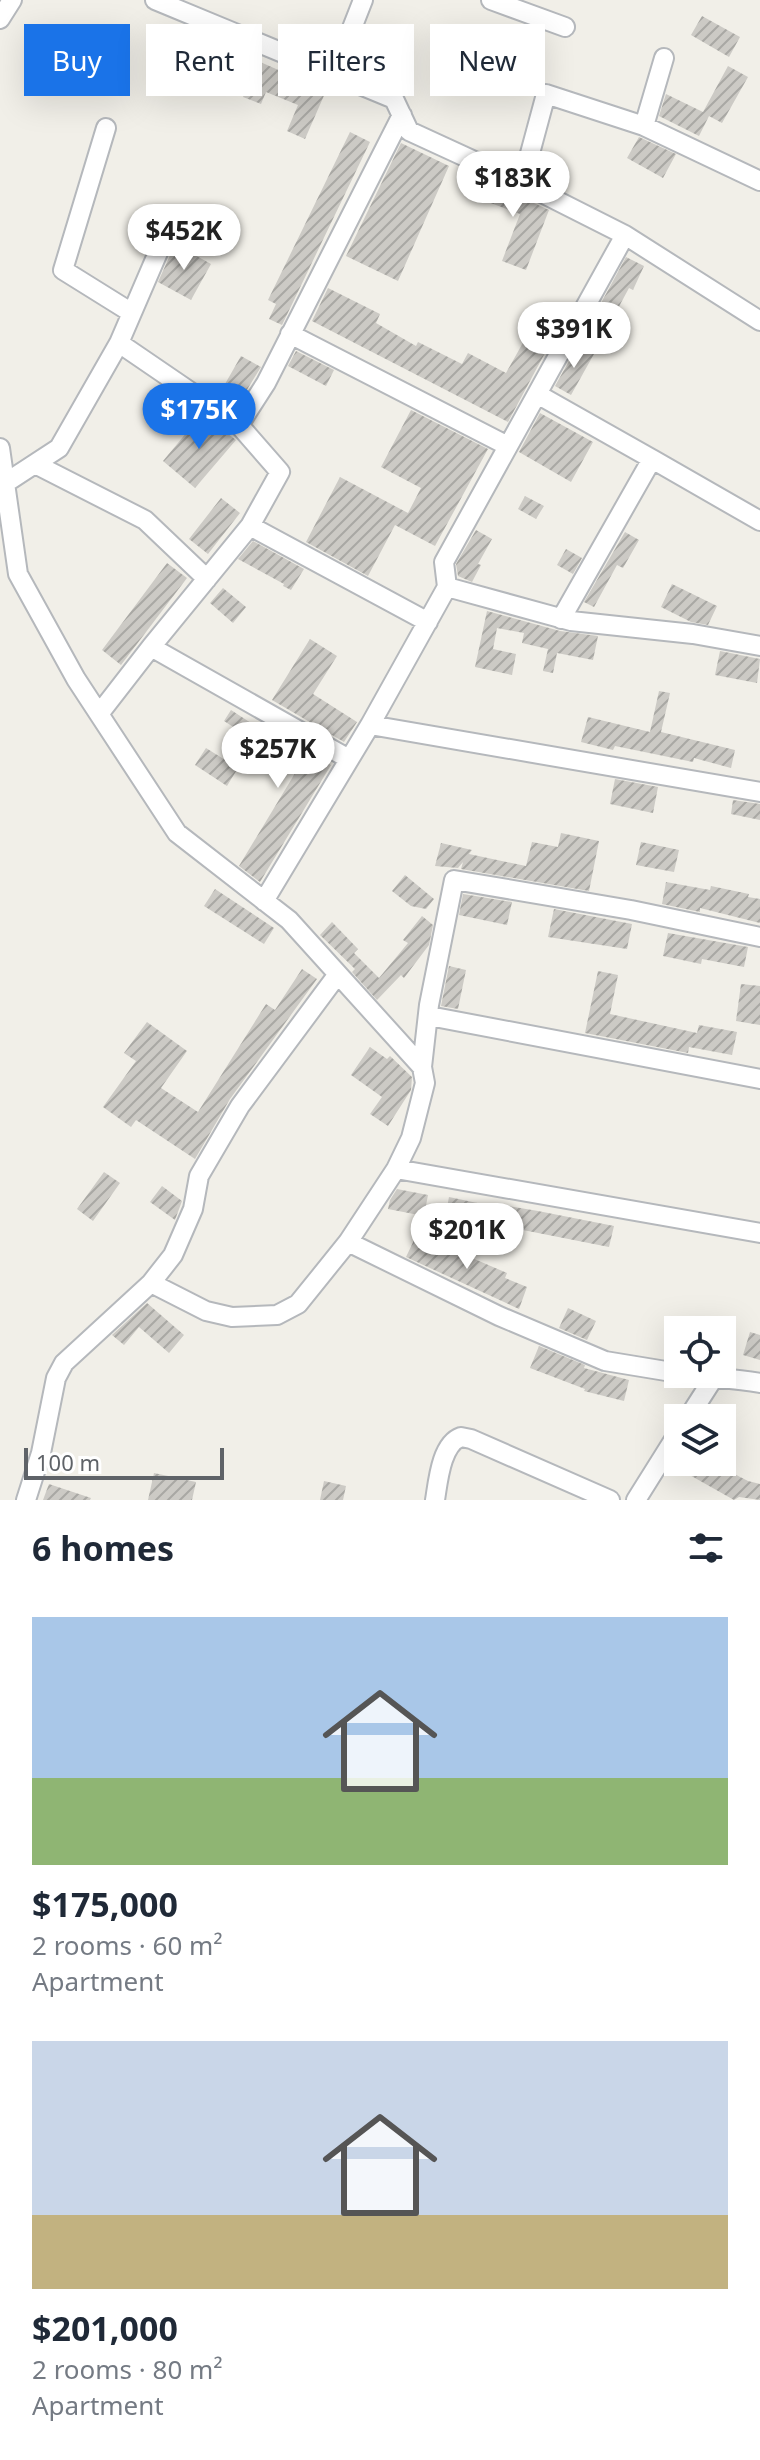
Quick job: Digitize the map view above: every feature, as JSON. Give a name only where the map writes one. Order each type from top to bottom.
[{"type":"street","points":[[0,19],[12,0]]},
{"type":"street","points":[[155,0],[278,51]]},
{"type":"street","points":[[354,24],[363,0]]},
{"type":"street","points":[[491,0],[565,27]]},
{"type":"street","points":[[644,126],[664,58]]},
{"type":"street","points":[[522,183],[546,94],[644,126],[760,181]]},
{"type":"street","points":[[387,96],[394,99],[409,131],[625,235],[760,321]]},
{"type":"street","points":[[239,425],[266,383],[402,115]]},
{"type":"street","points":[[106,128],[63,270],[132,313]]},
{"type":"street","points":[[3,493],[35,464],[59,448],[119,343],[172,220]]},
{"type":"street","points":[[264,901],[370,725],[447,587],[444,562],[625,235]]},
{"type":"street","points":[[290,334],[508,446]]},
{"type":"street","points":[[99,714],[250,526],[280,472],[239,425],[119,343]]},
{"type":"street","points":[[537,394],[760,521]]},
{"type":"street","points":[[0,448],[3,493],[18,574],[76,679],[177,833],[289,920],[422,1067]]},
{"type":"street","points":[[561,619],[652,459]]},
{"type":"street","points":[[35,464],[145,520],[207,579]]},
{"type":"street","points":[[250,526],[428,622]]},
{"type":"street","points":[[447,587],[561,619],[693,634],[760,646]]},
{"type":"street","points":[[151,647],[349,759]]},
{"type":"street","points":[[370,725],[760,792]]},
{"type":"street","points":[[151,1283],[173,1296],[219,1314],[255,1318],[277,1315],[298,1304],[348,1242],[396,1169],[411,1138],[425,1083],[422,1067],[429,1016],[454,880],[631,910],[760,937]]},
{"type":"street","points":[[26,1500],[41,1453],[56,1378],[64,1363],[151,1283],[173,1255],[193,1209],[199,1176],[240,1106],[338,974]]},
{"type":"street","points":[[429,1016],[760,1079]]},
{"type":"street","points":[[396,1169],[760,1233]]},
{"type":"street","points":[[348,1242],[499,1316],[605,1361],[664,1371]]},
{"type":"street","points":[[736,1379],[760,1383]]},
{"type":"street","points":[[435,1500],[444,1459],[452,1442],[461,1437],[610,1500]]},
{"type":"street","points":[[636,1500],[664,1455]]},
{"type":"building","points":[[702,16],[740,37],[729,57],[691,35]]},
{"type":"building","points":[[262,63],[278,70],[278,96],[324,96],[305,139],[287,131],[298,105],[266,92],[261,104],[243,97],[262,96]]},
{"type":"building","points":[[728,66],[748,77],[722,123],[709,116],[699,136],[659,116],[666,94],[703,112]]},
{"type":"building","points":[[350,132],[370,142],[282,325],[269,319],[276,304],[268,300]]},
{"type":"building","points":[[639,137],[676,154],[663,178],[627,158]]},
{"type":"building","points":[[401,143],[449,166],[398,281],[346,256]]},
{"type":"building","points":[[471,174],[549,210],[526,270],[502,261],[520,214],[464,193]]},
{"type":"building","points":[[175,244],[211,264],[191,300],[158,282]]},
{"type":"building","points":[[626,257],[644,266],[633,290],[629,288],[609,325],[594,316]]},
{"type":"building","points":[[328,288],[380,314],[376,323],[416,346],[418,342],[462,364],[468,353],[506,373],[525,339],[546,351],[508,422],[312,321]]},
{"type":"building","points":[[578,345],[594,354],[571,395],[555,386]]},
{"type":"building","points":[[296,351],[334,370],[326,386],[288,366]]},
{"type":"building","points":[[241,356],[261,367],[240,401],[221,391]]},
{"type":"building","points":[[411,410],[488,449],[435,546],[395,525],[368,576],[306,542],[340,477],[408,513],[421,488],[381,467]]},
{"type":"building","points":[[540,413],[593,442],[571,482],[519,452]]},
{"type":"building","points":[[202,414],[236,440],[195,488],[163,461]]},
{"type":"building","points":[[525,496],[544,506],[536,519],[518,509]]},
{"type":"building","points":[[221,498],[240,513],[208,554],[189,539]]},
{"type":"building","points":[[476,530],[492,539],[472,582],[458,576],[456,564]]},
{"type":"building","points":[[625,532],[639,540],[623,568],[617,565],[594,607],[584,602]]},
{"type":"building","points":[[253,541],[304,569],[291,590],[238,559]]},
{"type":"building","points":[[566,549],[582,558],[573,574],[557,565]]},
{"type":"building","points":[[167,563],[187,578],[121,665],[102,650]]},
{"type":"building","points":[[672,584],[717,606],[708,625],[691,622],[661,607]]},
{"type":"building","points":[[223,588],[246,607],[233,623],[210,603]]},
{"type":"building","points":[[487,611],[560,631],[598,636],[593,660],[557,653],[553,673],[543,671],[548,649],[522,643],[524,633],[497,628],[493,649],[516,654],[512,675],[475,667]]},
{"type":"building","points":[[310,639],[337,656],[313,694],[357,722],[344,742],[272,700]]},
{"type":"building","points":[[720,651],[760,659],[757,683],[715,675]]},
{"type":"building","points":[[659,691],[670,693],[661,732],[735,750],[731,768],[694,758],[693,762],[581,742],[588,717],[650,732]]},
{"type":"building","points":[[231,710],[262,730],[265,725],[331,765],[260,882],[239,866],[297,770],[273,754],[262,772],[243,760],[255,741],[224,721]]},
{"type":"building","points":[[206,748],[238,768],[227,786],[195,765]]},
{"type":"building","points":[[615,779],[658,787],[653,813],[610,804]]},
{"type":"building","points":[[733,800],[760,804],[760,820],[731,814]]},
{"type":"building","points":[[561,833],[599,841],[589,891],[461,869],[463,862],[458,868],[435,866],[441,843],[472,850],[469,854],[526,866],[532,842],[558,847]]},
{"type":"building","points":[[641,842],[679,850],[674,872],[636,865]]},
{"type":"building","points":[[405,875],[434,899],[426,909],[411,906],[392,891]]},
{"type":"building","points":[[666,882],[710,890],[711,886],[749,894],[748,897],[760,899],[760,923],[700,908],[700,912],[662,904]]},
{"type":"building","points":[[215,889],[274,928],[264,944],[204,906]]},
{"type":"building","points":[[463,894],[512,902],[507,925],[459,915]]},
{"type":"building","points":[[554,909],[632,924],[627,949],[548,937]]},
{"type":"building","points":[[422,916],[433,925],[429,945],[404,978],[401,975],[377,1000],[352,972],[355,969],[320,935],[332,922],[358,949],[354,953],[379,978],[408,943],[403,940]]},
{"type":"building","points":[[668,933],[748,947],[744,967],[702,959],[701,964],[663,956]]},
{"type":"building","points":[[449,966],[466,970],[458,1009],[441,1006]]},
{"type":"building","points":[[302,969],[317,979],[230,1099],[195,1159],[136,1120],[131,1127],[103,1107],[136,1061],[124,1053],[147,1022],[187,1051],[161,1088],[198,1112],[266,1004],[275,1010]]},
{"type":"building","points":[[598,971],[618,975],[610,1014],[697,1033],[699,1025],[737,1032],[732,1055],[689,1047],[688,1053],[585,1033]]},
{"type":"building","points":[[741,984],[760,986],[760,1025],[736,1021]]},
{"type":"building","points":[[370,1047],[387,1059],[390,1056],[412,1077],[411,1090],[388,1126],[370,1114],[382,1097],[351,1075]]},
{"type":"building","points":[[104,1172],[120,1183],[93,1221],[77,1209]]},
{"type":"building","points":[[162,1186],[182,1201],[175,1220],[150,1202]]},
{"type":"building","points":[[397,1189],[428,1195],[424,1216],[388,1209]]},
{"type":"building","points":[[449,1197],[614,1226],[609,1247],[445,1218]]},
{"type":"building","points":[[417,1234],[464,1258],[465,1255],[507,1273],[505,1278],[527,1287],[519,1309],[406,1257]]},
{"type":"building","points":[[147,1303],[184,1335],[169,1353],[139,1327],[124,1345],[112,1335]]},
{"type":"building","points":[[568,1308],[596,1321],[587,1340],[559,1328]]},
{"type":"building","points":[[750,1332],[760,1335],[760,1360],[743,1355]]},
{"type":"building","points":[[539,1346],[585,1365],[584,1368],[629,1380],[624,1401],[584,1391],[530,1368]]},
{"type":"building","points":[[154,1473],[196,1482],[192,1500],[148,1500]]},
{"type":"building","points":[[736,1475],[760,1484],[760,1500],[739,1497],[734,1500],[691,1476]]},
{"type":"building","points":[[324,1481],[346,1486],[343,1500],[320,1500]]},
{"type":"building","points":[[49,1484],[91,1498],[43,1500]]}]
